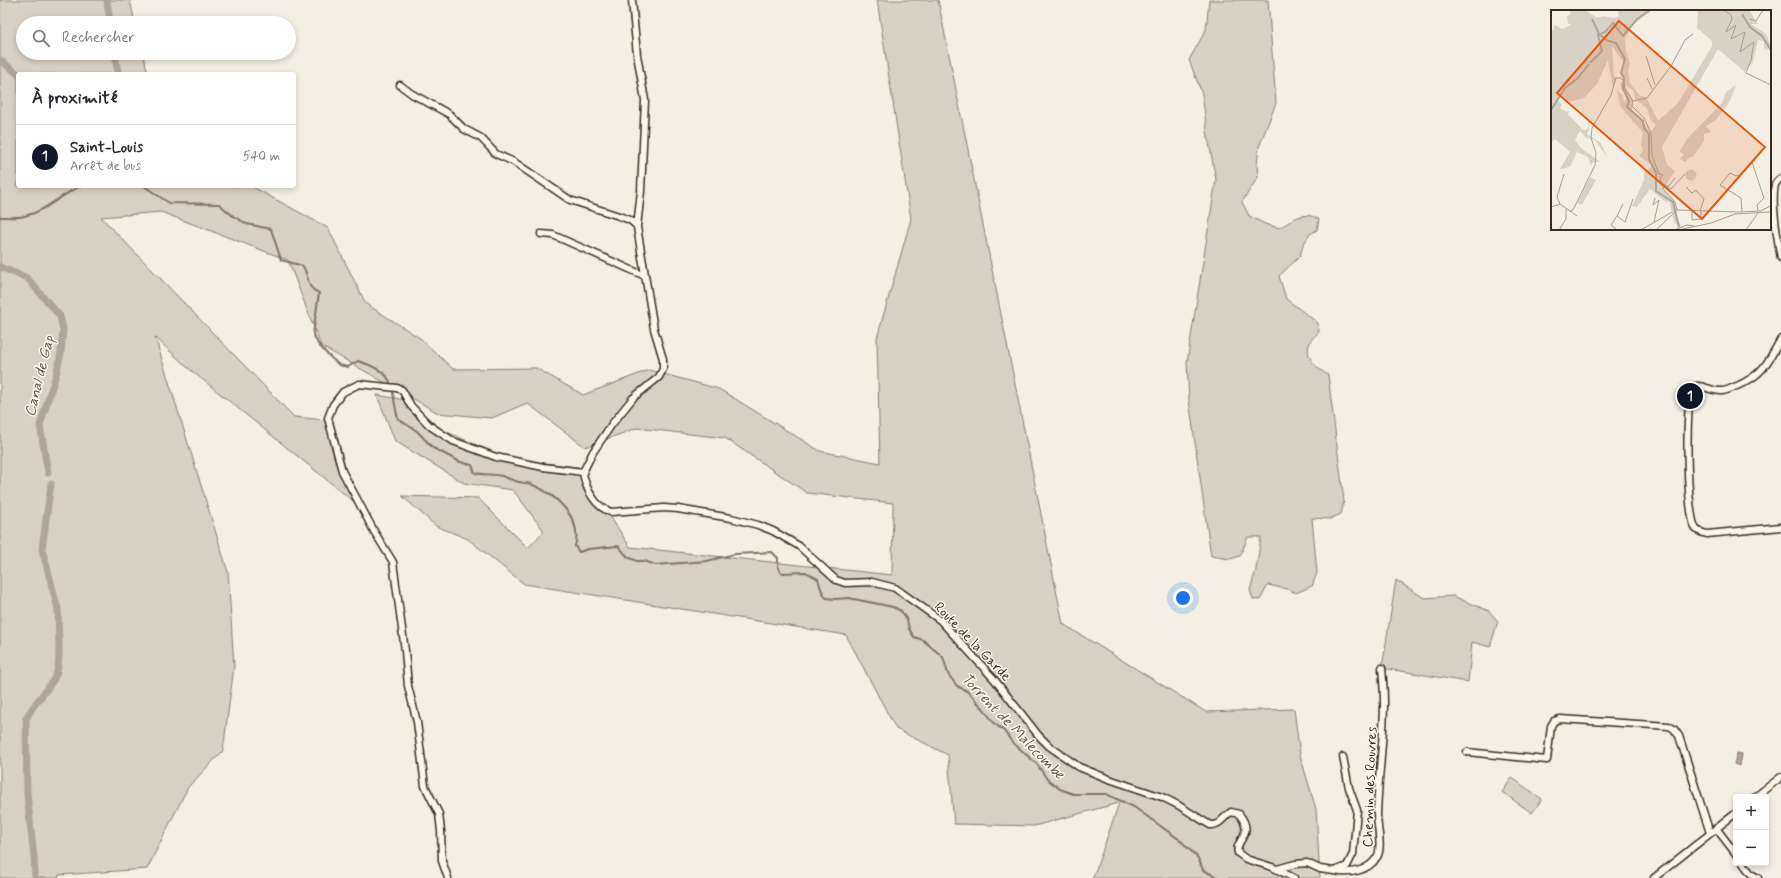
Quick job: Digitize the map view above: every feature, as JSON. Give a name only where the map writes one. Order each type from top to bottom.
[{"type":"street","points":[[448,878],[442,861],[439,814],[425,786],[417,722],[408,686],[405,650],[393,562],[375,533],[342,471],[328,418],[333,405],[343,392],[359,384],[397,388],[402,390],[411,406],[430,426],[453,441],[502,458],[537,466],[583,472],[593,452],[612,424],[633,398],[659,376],[663,369],[663,358],[654,329],[637,226],[641,191],[645,100],[637,55],[632,0]]},
{"type":"street","points":[[400,85],[412,94],[449,114],[464,129],[481,138],[496,154],[514,162],[570,200],[630,220],[637,226]]},
{"type":"street","points":[[1781,178],[1775,184],[1774,191],[1781,258]]},
{"type":"street","points":[[541,234],[553,234],[645,276]]},
{"type":"street","points":[[1781,339],[1763,368],[1756,376],[1747,381],[1723,391],[1698,386],[1692,387],[1687,433],[1691,506],[1696,529],[1707,534],[1781,527]]},
{"type":"street","name":"Route de la Garde","points":[[583,472],[584,484],[588,491],[606,510],[611,512],[664,508],[678,509],[731,518],[758,525],[774,531],[799,546],[836,580],[845,583],[872,582],[895,588],[940,620],[994,679],[1039,736],[1049,746],[1079,767],[1162,797],[1210,825],[1215,826],[1231,812],[1239,814],[1244,821],[1246,832],[1245,836],[1238,844],[1238,853],[1246,859],[1277,869],[1294,878]]},
{"type":"street","name":"Chemin des Rouvres","points":[[1334,871],[1344,873],[1358,871],[1371,864],[1378,856],[1377,815],[1384,702],[1382,668]]},
{"type":"street","points":[[1467,752],[1547,760],[1551,726],[1554,721],[1560,719],[1669,726],[1674,729],[1679,736],[1710,833]]},
{"type":"street","points":[[1277,869],[1295,864],[1307,863],[1320,869],[1334,871],[1347,866],[1353,854],[1357,810],[1349,788],[1343,757]]},
{"type":"street","points":[[1759,794],[1781,776]]},
{"type":"street","points":[[1655,878],[1733,814]]},
{"type":"street","points":[[1716,828],[1733,850]]},
{"type":"street","points":[[1745,866],[1751,874],[1758,878]]},
{"type":"shaded area","points":[[0,0],[130,0],[133,16],[16,16],[16,60],[145,60],[148,72],[16,72],[16,188],[255,188],[328,228],[366,304],[420,338],[453,369],[536,368],[583,395],[649,370],[719,389],[820,451],[880,463],[877,338],[911,219],[877,0],[938,0],[1063,624],[1206,712],[1294,709],[1300,755],[1316,809],[1320,878],[1093,878],[1119,803],[1034,826],[954,824],[948,755],[896,729],[846,635],[524,584],[468,539],[436,526],[402,496],[478,498],[528,548],[544,531],[513,490],[464,483],[395,441],[377,395],[405,400],[443,430],[506,458],[578,467],[630,547],[892,575],[893,503],[807,493],[725,438],[637,428],[585,447],[527,403],[492,418],[438,413],[321,346],[288,260],[161,212],[101,217],[294,417],[327,420],[358,505],[187,367],[155,337],[228,572],[234,666],[223,751],[188,787],[147,869],[59,875],[58,878],[0,878]]},
{"type":"shaded area","points":[[1209,0],[1268,0],[1276,103],[1259,147],[1257,165],[1258,177],[1242,202],[1249,216],[1265,224],[1279,228],[1302,216],[1313,216],[1319,219],[1317,230],[1310,234],[1303,245],[1300,256],[1279,276],[1286,299],[1318,323],[1319,332],[1313,338],[1308,350],[1313,363],[1328,375],[1344,501],[1341,514],[1330,519],[1312,518],[1317,573],[1312,586],[1296,593],[1287,589],[1268,585],[1260,600],[1253,599],[1250,590],[1256,570],[1261,537],[1248,537],[1240,556],[1230,559],[1211,556],[1189,400],[1187,362],[1216,180],[1202,94],[1189,60],[1206,30]]},
{"type":"shaded area","points":[[1396,580],[1424,598],[1453,596],[1489,611],[1498,621],[1490,647],[1472,642],[1468,682],[1382,668]]},
{"type":"shaded area","points":[[1737,753],[1742,754],[1740,766],[1734,764]]},
{"type":"shaded area","points":[[1512,778],[1542,799],[1532,813],[1502,792]]},
{"type":"waterway","name":"Canal de Gap","points":[[107,0],[109,16]]},
{"type":"waterway","name":"Canal de Gap","points":[[0,60],[16,72]]},
{"type":"waterway","name":"Canal de Gap","points":[[116,60],[118,72]]},
{"type":"waterway","name":"Torrent de Malecombe","points":[[0,217],[19,217],[33,214],[76,188]]},
{"type":"waterway","name":"Torrent de Malecombe","points":[[147,188],[169,203],[219,204],[233,216],[247,224],[271,229],[281,260],[303,266],[310,285],[319,293],[313,334],[318,344],[329,356],[339,365],[348,367],[358,361],[371,366],[386,376],[392,389],[398,419],[417,431],[433,448],[460,462],[472,465],[475,473],[502,476],[517,482],[531,484],[540,488],[558,501],[565,508],[575,526],[575,546],[579,552],[588,549],[618,546],[628,557],[637,561],[644,561],[656,565],[707,561],[735,554],[772,552],[778,558],[778,568],[782,573],[806,572],[818,579],[826,598],[849,598],[893,607],[901,611],[907,620],[909,629],[914,637],[923,640],[943,657],[948,674],[957,686],[967,691],[983,708],[994,723],[1004,731],[1012,742],[1037,764],[1047,779],[1060,789],[1073,794],[1106,794],[1134,807],[1180,840],[1198,858],[1203,870],[1219,878]]},
{"type":"waterway","name":"Canal de Gap","points":[[0,267],[27,278],[60,316],[63,330],[61,353],[56,375],[40,425],[48,473]]},
{"type":"waterway","name":"Canal de Gap","points":[[51,484],[42,549],[58,609],[59,645]]},
{"type":"waterway","name":"Canal de Gap","points":[[35,878],[27,794],[26,719],[32,708],[55,677],[58,667],[59,649]]},
{"type":"place","name":"Saint-Louis","points":[[1690,396]]}]
